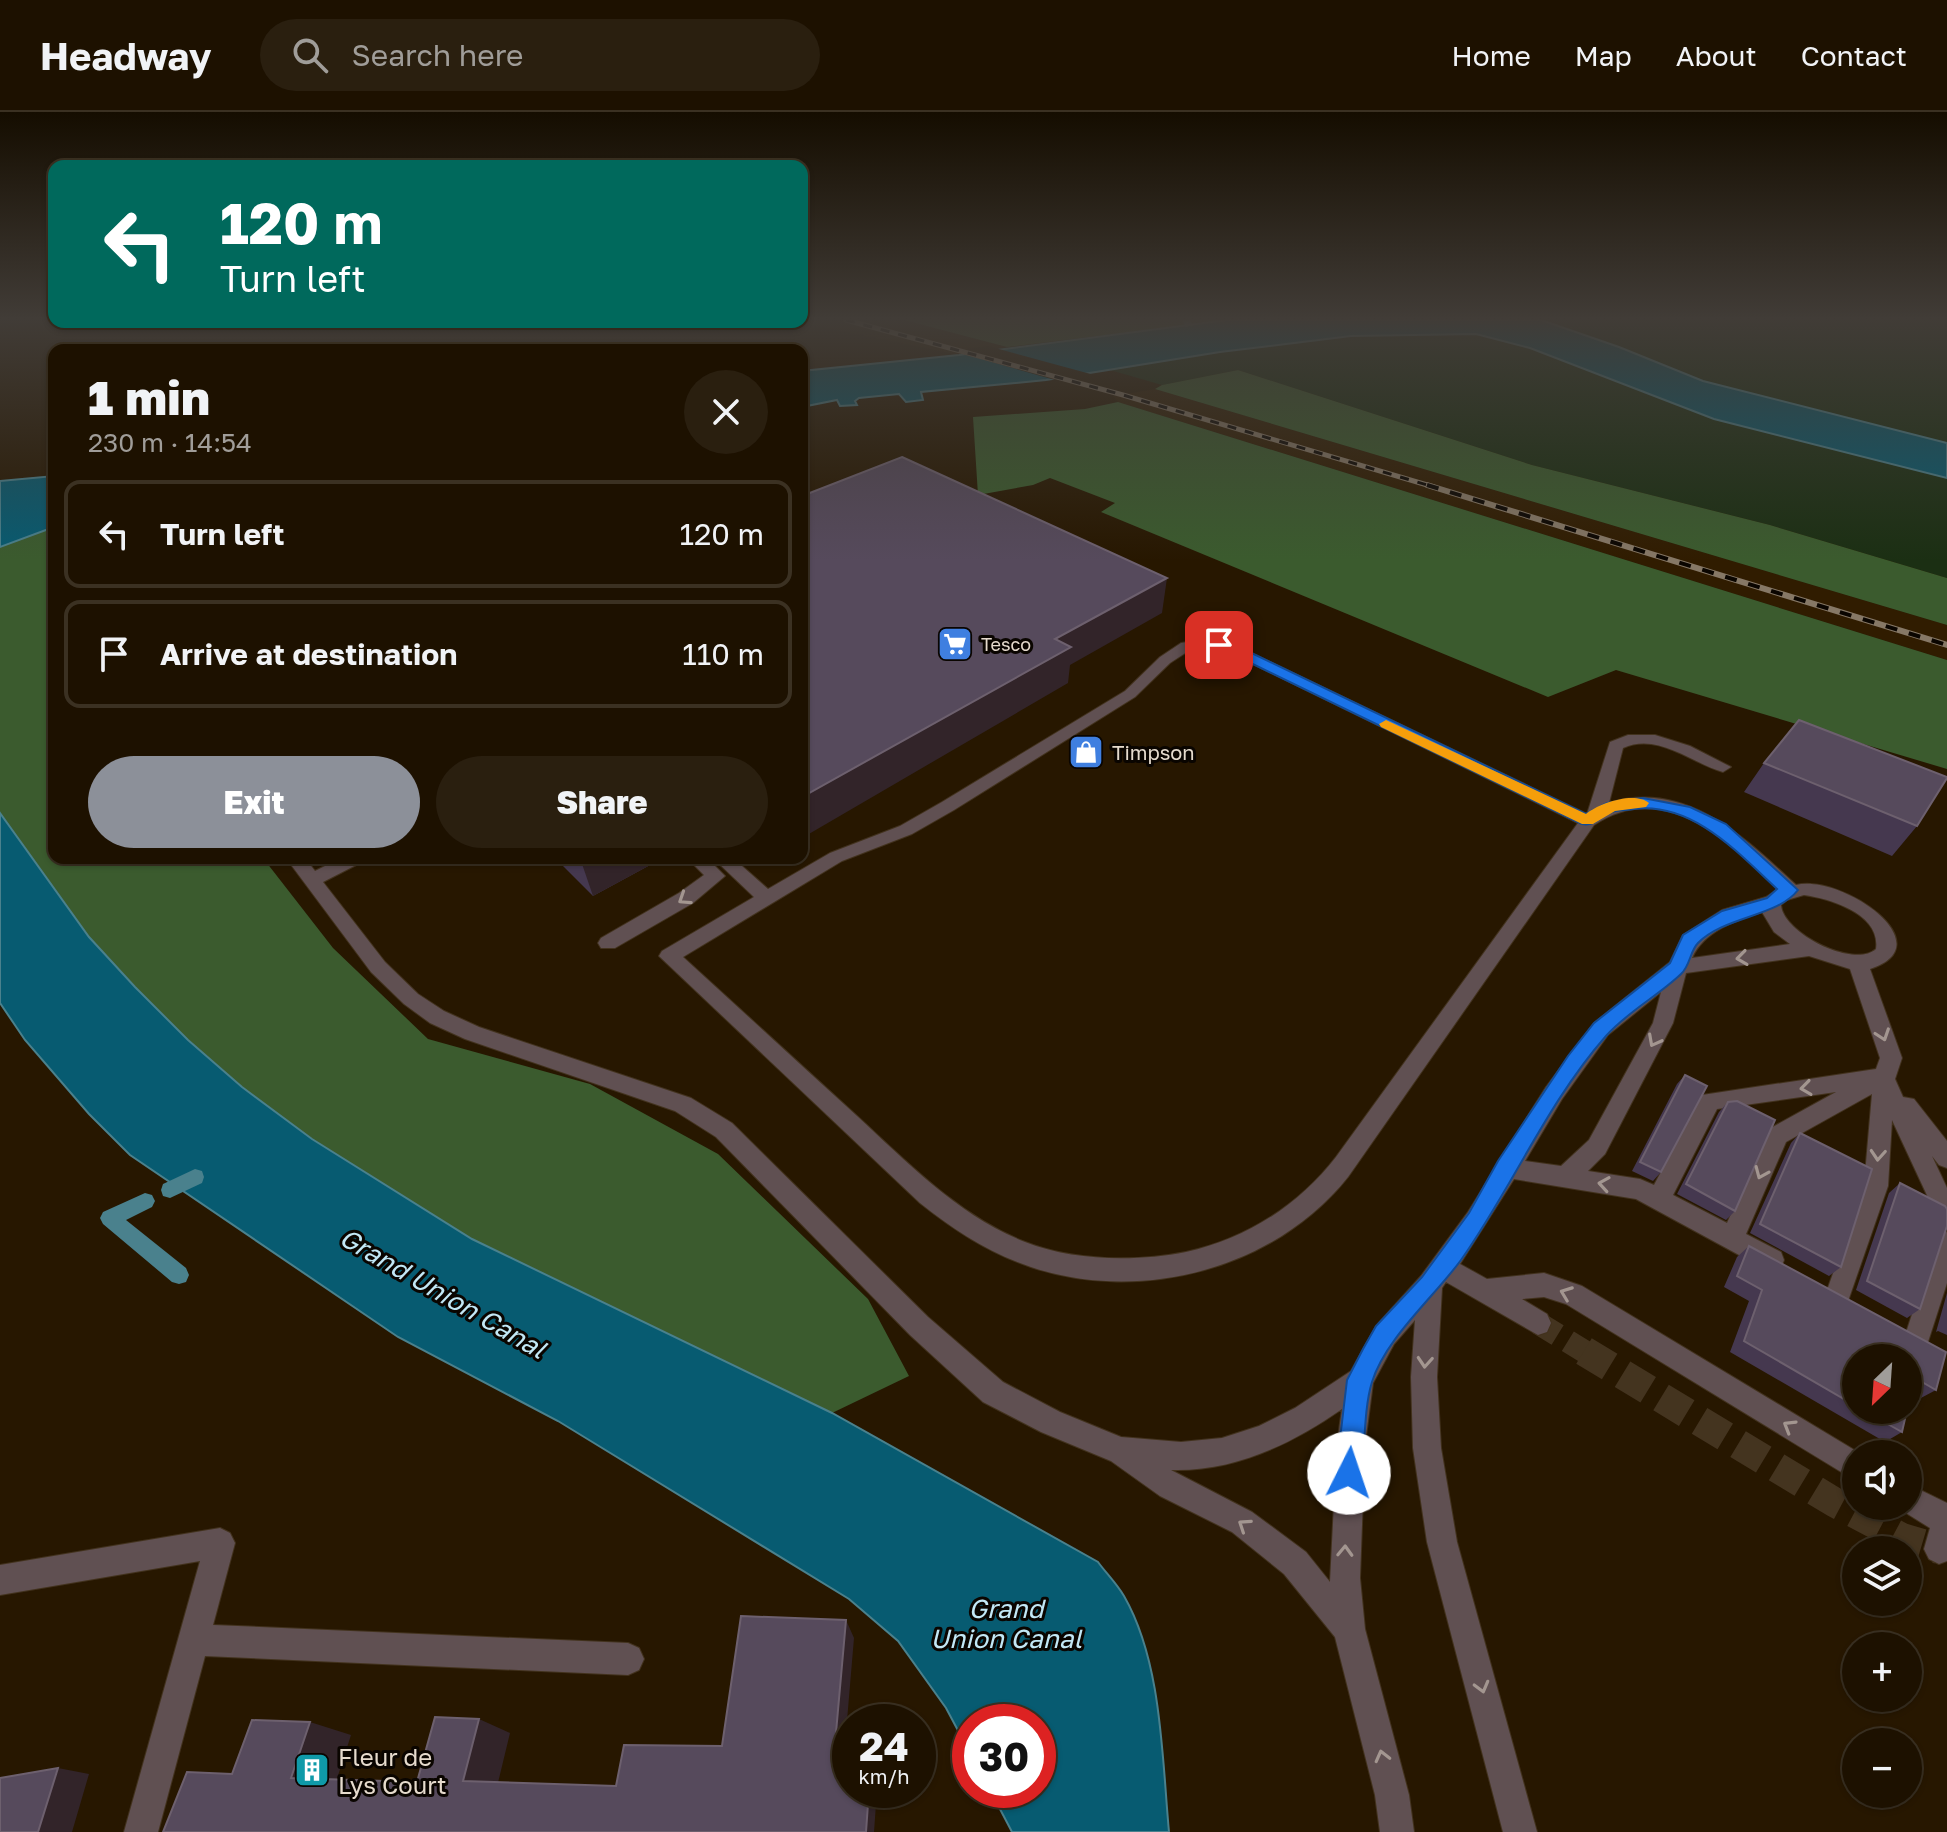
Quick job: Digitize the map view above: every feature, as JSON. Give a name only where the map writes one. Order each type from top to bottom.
[{"type":"street","points":[[1723,767],[1656,740],[1624,740],[1616,745],[1593,816],[1358,1145],[1319,1193],[1289,1219],[1244,1245],[1201,1261],[1140,1272],[1107,1270],[1030,1256],[958,1220],[928,1196],[669,956],[836,857],[895,835],[927,818],[1130,694],[1186,646],[1206,643],[1230,648],[1593,816],[1643,803],[1684,811],[1720,828],[1790,890]]},
{"type":"street","points":[[327,864],[303,869],[378,967],[411,999],[437,1017],[472,1033],[683,1104],[724,1130],[919,1326],[993,1392],[1031,1413],[1121,1451],[1170,1486],[1229,1515],[1280,1550],[1312,1580],[1349,1629]]},
{"type":"street","points":[[608,943],[686,898],[716,876],[703,864]]},
{"type":"street","points":[[729,864],[766,898]]},
{"type":"street","points":[[1564,1178],[1597,1147],[1663,1023],[1678,967],[1690,940],[1729,915],[1773,902],[1790,890],[1804,889],[1838,896],[1863,909],[1881,925],[1888,937],[1888,947],[1884,955],[1873,961],[1858,963],[1824,956],[1807,949],[1778,925],[1772,913],[1773,902]]},
{"type":"street","points":[[1397,1832],[1392,1795],[1349,1629],[1345,1578],[1346,1532],[1351,1444],[1360,1380],[1385,1335],[1436,1276],[1477,1220],[1506,1168],[1575,1061],[1601,1029],[1678,967],[1807,949]]},
{"type":"street","points":[[1838,1296],[1876,1186],[1884,1077],[1891,1058],[1858,963]]},
{"type":"street","points":[[1884,1077],[1947,1158]]},
{"type":"street","points":[[1659,1199],[1710,1101],[1884,1077]]},
{"type":"street","points":[[1884,1077],[1947,1213]]},
{"type":"street","points":[[1732,1239],[1777,1136],[1884,1077]]},
{"type":"street","points":[[1506,1168],[1640,1189],[1864,1311]]},
{"type":"street","points":[[1917,1339],[1947,1243]]},
{"type":"street","points":[[1436,1276],[1485,1291],[1538,1323]]},
{"type":"street","points":[[1436,1276],[1424,1377],[1427,1448],[1442,1542],[1520,1832]]},
{"type":"street","points":[[1485,1291],[1544,1285],[1573,1294],[1842,1458]]},
{"type":"street","points":[[1891,1325],[1940,1353]]},
{"type":"street","points":[[1121,1451],[1198,1456],[1256,1442],[1317,1412],[1360,1380]]},
{"type":"street","points":[[1922,1510],[1944,1530]]},
{"type":"street","points":[[0,1580],[220,1543],[141,1832]]},
{"type":"street","points":[[193,1640],[628,1659]]},
{"type":"shaded area","points":[[1193,400],[1947,625],[1947,660],[1118,402]]},
{"type":"green space","points":[[1193,400],[1332,400],[1532,465],[1770,525],[1947,578],[1947,625]]},
{"type":"green space","points":[[1332,400],[1699,400],[1947,477],[1947,578],[1770,525],[1532,465]]},
{"type":"green space","points":[[1779,400],[1947,400],[1947,443]]},
{"type":"green space","points":[[1118,402],[1947,660],[1947,769],[1616,670],[1548,697],[1101,512],[1115,503],[1050,478],[1033,485],[978,495],[973,417],[1085,409]]},
{"type":"green space","points":[[48,529],[48,864],[268,864],[333,948],[428,1039],[590,1084],[718,1154],[868,1299],[909,1376],[832,1413],[472,1239],[312,1139],[242,1087],[188,1040],[89,937],[0,813],[0,547]]},
{"type":"water","points":[[808,400],[836,400],[808,406]]},
{"type":"water","points":[[837,400],[856,400],[857,405],[840,406]]},
{"type":"water","points":[[1665,400],[1779,400],[1947,443],[1947,478],[1714,419]]},
{"type":"water","points":[[48,477],[48,529],[0,547],[0,481]]},
{"type":"water","name":"Grand Union Canal","points":[[0,813],[89,937],[135,987],[188,1040],[242,1087],[312,1139],[472,1239],[832,1413],[1098,1562],[1124,1596],[1146,1650],[1162,1742],[1169,1832],[1012,1832],[999,1808],[1056,1808],[1056,1704],[952,1704],[952,1719],[898,1641],[849,1599],[558,1421],[398,1337],[130,1155],[89,1114],[25,1040],[0,1003]]},
{"type":"building","name":"Tesco","points":[[902,457],[1167,578],[1055,639],[1071,647],[808,794],[808,494]]},
{"type":"building","points":[[1799,720],[1947,778],[1917,826],[1764,763]]},
{"type":"building","points":[[1685,1075],[1707,1086],[1661,1172],[1640,1162]]},
{"type":"building","points":[[1737,1101],[1775,1120],[1735,1211],[1686,1184],[1728,1102]]},
{"type":"building","points":[[1800,1133],[1872,1169],[1841,1267],[1760,1224]]},
{"type":"building","points":[[1900,1183],[1947,1209],[1947,1226],[1920,1309],[1867,1281]]},
{"type":"building","points":[[1749,1246],[1946,1352],[1936,1390],[1922,1382],[1922,1344],[1842,1344],[1842,1398],[1744,1341],[1762,1290],[1737,1276]]},
{"type":"building","points":[[1888,1424],[1904,1424],[1902,1432]]},
{"type":"building","points":[[741,1616],[846,1620],[839,1704],[832,1704],[832,1808],[868,1808],[866,1832],[163,1832],[187,1772],[232,1774],[252,1720],[310,1722],[291,1778],[417,1782],[435,1717],[479,1719],[463,1781],[616,1786],[624,1745],[722,1746]]},
{"type":"building","points":[[58,1768],[38,1832],[0,1832],[0,1778]]},
{"type":"waterway","points":[[170,1190],[195,1177]]},
{"type":"waterway","points":[[145,1201],[110,1218],[179,1275]]},
{"type":"tunnel","points":[[1538,1323],[1587,1353]]},
{"type":"tunnel","points":[[1584,1351],[1834,1502],[1902,1538],[1939,1549]]},
{"type":"railway","points":[[1141,400],[1434,487]]},
{"type":"railway","points":[[1427,485],[1947,645]]},
{"type":"slow traffic","points":[[1386,724],[1588,821],[1598,812],[1613,806],[1641,803]]},
{"type":"place","name":"Tesco","points":[[955,644]]},
{"type":"place","name":"Timpson","points":[[1086,752]]},
{"type":"place","name":"Fleur de Lys Court","points":[[312,1770]]},
{"type":"route","points":[[1219,645],[1588,821],[1598,812],[1613,806],[1643,803],[1684,811],[1720,828],[1790,890],[1773,902],[1729,915],[1690,940],[1678,967],[1627,1005],[1601,1029],[1575,1061],[1506,1168],[1477,1220],[1430,1284],[1385,1335],[1372,1357],[1360,1380],[1349,1473]]}]
